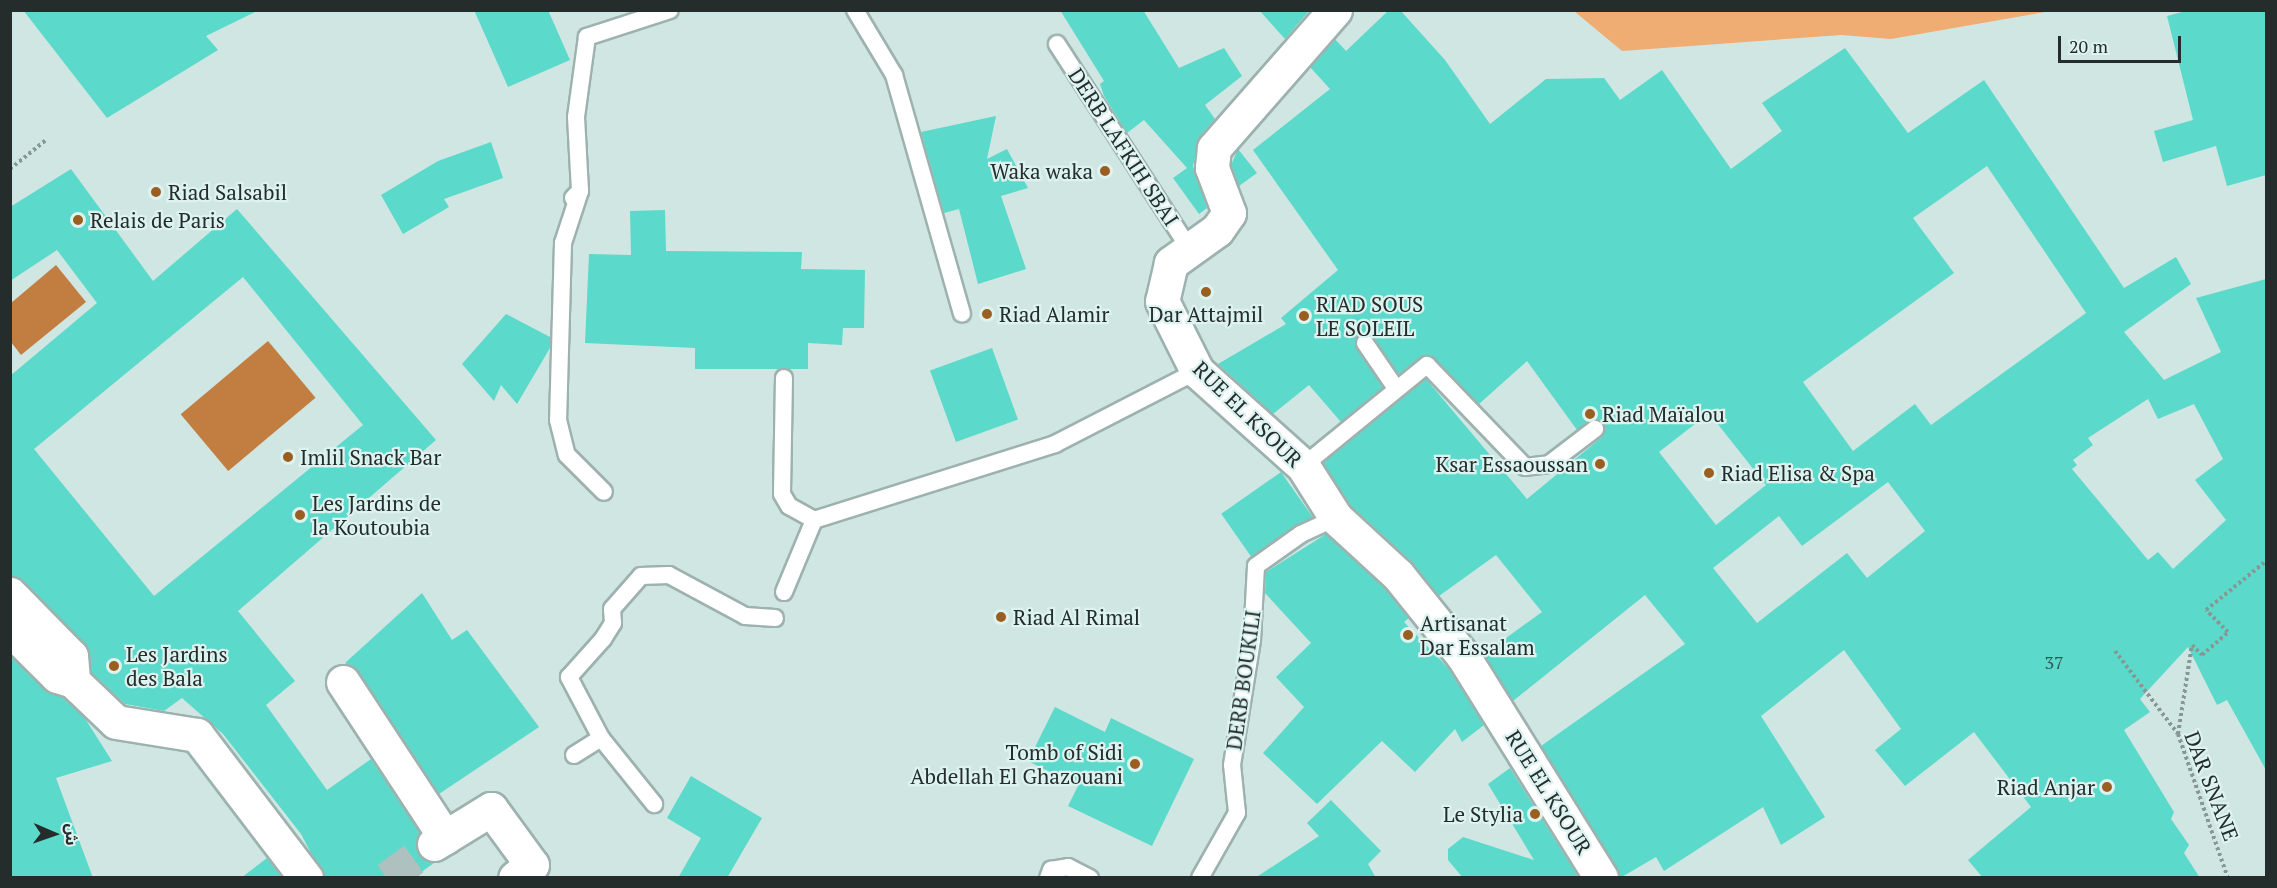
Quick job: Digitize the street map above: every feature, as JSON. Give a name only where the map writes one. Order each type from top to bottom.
[{"type":"street","name":"RUE EL KSOUR","points":[[1335,10],[1214,148],[1212,168],[1228,213],[1191,251],[1166,271],[1162,301],[1197,371],[1303,466],[1336,518],[1398,575],[1463,656],[1601,878]]},
{"type":"street","points":[[10,594],[71,656],[73,681]]},
{"type":"street","points":[[10,629],[57,676],[73,681],[116,722],[197,735],[306,878]]},
{"type":"street","points":[[343,682],[440,840],[491,809],[532,865],[515,878]]},
{"type":"lane","points":[[604,492],[567,455],[558,420],[563,243],[580,191],[576,117],[586,37],[670,10]]},
{"type":"lane","points":[[855,10],[894,75],[962,313]]},
{"type":"lane","name":"DERB LAFKIH SBAI","points":[[1057,44],[1191,251]]},
{"type":"lane","points":[[568,203],[580,191]]},
{"type":"lane","points":[[1365,343],[1395,387]]},
{"type":"lane","points":[[1303,466],[1395,387],[1427,365],[1525,467],[1549,464],[1595,429]]},
{"type":"lane","points":[[784,378],[782,494],[789,506],[814,519],[1055,444],[1197,371]]},
{"type":"lane","name":"DERB BOUKILI","points":[[1200,878],[1237,813],[1232,765],[1252,640],[1256,566],[1301,534],[1336,518]]},
{"type":"lane","points":[[784,592],[814,519]]},
{"type":"lane","points":[[654,804],[601,738],[569,677],[603,639],[613,623],[612,609],[641,576],[669,575],[745,616],[775,618]]},
{"type":"lane","points":[[574,755],[601,738]]},
{"type":"lane","points":[[1048,878],[1051,870],[1068,867],[1090,878]]},
{"type":"path","points":[[10,169],[46,140]]},
{"type":"path","points":[[2178,734],[2192,645],[2202,655],[2228,632],[2206,610],[2266,561]]},
{"type":"path","name":"DAR SNANE","points":[[2115,651],[2178,734],[2228,878]]},
{"type":"shaded area","points":[[1574,11],[2051,11],[1891,39],[1841,35],[1622,51]]},
{"type":"shaded area","points":[[56,265],[86,302],[21,355],[11,342],[11,303]]},
{"type":"shaded area","points":[[268,341],[316,398],[228,471],[181,414]]},
{"type":"building","points":[[23,10],[259,10],[206,36],[218,50],[107,118]]},
{"type":"building","points":[[474,10],[548,10],[570,60],[508,87]]},
{"type":"building","points":[[1060,10],[1143,10],[1179,68],[1224,48],[1242,76],[1205,105],[1215,119],[1200,136],[1193,166],[1207,208],[1199,214],[1173,178],[1187,168],[1144,120],[1127,133],[1104,96],[1100,84],[1104,81]]},
{"type":"building","points":[[1259,10],[1307,10],[1308,12],[1285,39]]},
{"type":"building","points":[[1389,10],[1400,10],[1445,60],[1490,124],[1546,79],[1604,78],[1620,100],[1662,70],[1731,169],[1782,131],[1762,103],[1845,48],[1908,133],[1984,80],[2124,288],[2176,257],[2191,284],[2124,332],[2164,380],[2221,352],[2196,298],[2266,279],[2266,770],[2227,700],[2217,705],[2188,647],[2140,699],[2150,712],[2124,730],[2174,812],[2171,819],[2189,845],[2184,853],[2200,878],[1983,878],[1968,860],[2031,807],[1974,732],[1905,786],[1875,750],[1901,729],[1844,650],[1761,716],[1825,817],[1781,845],[1763,807],[1664,871],[1656,857],[1620,878],[1541,746],[1685,644],[1645,595],[1513,701],[1484,654],[1542,612],[1496,555],[1439,596],[1411,561],[1351,506],[1323,463],[1426,379],[1527,499],[1602,437],[1603,422],[1593,419],[1577,430],[1527,361],[1479,404],[1431,355],[1399,374],[1365,333],[1355,344],[1383,388],[1341,422],[1309,385],[1273,414],[1218,364],[1286,324],[1281,318],[1338,270],[1253,150],[1330,89],[1310,67],[1335,39],[1346,51]],"holes":[[[1987,166],[2086,313],[1931,425],[1915,404],[1853,451],[1803,382],[1954,273],[1913,218]],[[2148,399],[2158,419],[2194,404],[2223,459],[2195,480],[2226,520],[2173,569],[2158,552],[2148,560],[2072,469],[2077,465],[2073,460],[2093,445],[2088,438]],[[1709,413],[1766,485],[1716,525],[1659,452]],[[1888,482],[1925,531],[1867,578],[1847,553],[1757,623],[1713,568],[1779,516],[1802,546]]]},
{"type":"building","points":[[2189,10],[2266,10],[2266,175],[2227,186],[2216,146],[2163,162],[2154,131],[2193,120],[2167,16]]},
{"type":"building","points":[[996,116],[987,159],[1007,149],[1028,188],[1001,196],[1026,269],[978,284],[959,209],[944,213],[921,132]]},
{"type":"building","points":[[491,142],[503,178],[444,199],[449,207],[403,234],[381,195],[438,161]]},
{"type":"building","points":[[1238,149],[1257,173],[1239,186],[1231,165]]},
{"type":"building","name":"Les Jardins de la Koutoubia","points":[[71,169],[153,281],[237,209],[436,440],[238,611],[295,681],[266,705],[327,790],[371,759],[420,833],[418,853],[434,863],[413,878],[324,878],[301,834],[223,734],[182,698],[164,711],[125,704],[91,672],[84,643],[23,581],[10,576],[10,376],[97,303],[57,250],[10,281],[10,207]],"holes":[[[243,277],[363,425],[154,596],[34,449]]]},
{"type":"building","points":[[665,210],[666,251],[802,252],[801,269],[865,270],[864,328],[843,328],[842,345],[808,343],[808,369],[695,369],[695,348],[585,343],[589,254],[631,255],[630,211]]},
{"type":"building","points":[[506,314],[550,337],[550,348],[517,404],[501,385],[494,401],[462,364]]},
{"type":"building","points":[[992,348],[1018,419],[956,442],[930,371]]},
{"type":"building","points":[[1281,472],[1313,517],[1253,559],[1221,514]]},
{"type":"building","points":[[1326,534],[1384,588],[1409,618],[1404,622],[1449,669],[1484,725],[1462,742],[1455,729],[1415,772],[1382,741],[1317,804],[1263,753],[1304,707],[1276,677],[1311,643],[1265,593],[1266,572]]},
{"type":"building","points":[[422,593],[452,640],[467,630],[539,727],[439,794],[359,672],[345,663]]},
{"type":"building","points":[[10,656],[44,689],[63,698],[84,717],[112,761],[56,778],[93,878],[10,878]]},
{"type":"building","points":[[1055,707],[1105,732],[1111,718],[1194,759],[1152,846],[1068,806],[1078,786],[1028,761]]},
{"type":"building","points":[[1510,768],[1579,878],[1463,878],[1448,860],[1448,849],[1463,837],[1534,860],[1488,784]]},
{"type":"building","points":[[691,776],[762,818],[727,878],[678,878],[701,838],[667,818]]},
{"type":"building","points":[[1331,800],[1381,851],[1368,864],[1376,878],[1255,878],[1319,836],[1307,823]]},
{"type":"building","points":[[267,858],[282,878],[241,878]]},
{"type":"tunnel","points":[[387,878],[434,844]]},
{"type":"place","name":"Waka waka","points":[[1105,171]]},
{"type":"place","name":"Riad Salsabil","points":[[156,192]]},
{"type":"place","name":"Relais de Paris","points":[[78,220]]},
{"type":"place","name":"Dar Attajmil","points":[[1206,292]]},
{"type":"place","name":"Riad Alamir","points":[[987,314]]},
{"type":"place","name":"RIAD SOUS LE SOLEIL","points":[[1304,316]]},
{"type":"place","name":"Riad Maïalou","points":[[1590,414]]},
{"type":"place","name":"Imlil Snack Bar","points":[[288,457]]},
{"type":"place","name":"Ksar Essaoussan","points":[[1600,464]]},
{"type":"place","name":"Riad Elisa & Spa","points":[[1709,473]]},
{"type":"place","name":"Les Jardins de la Koutoubia","points":[[300,515]]},
{"type":"place","name":"Riad Al Rimal","points":[[1001,617]]},
{"type":"place","name":"Artisanat Dar Essalam","points":[[1408,635]]},
{"type":"place","name":"Les Jardins des Bala","points":[[114,666]]},
{"type":"place","name":"Tomb of Sidi Abdellah El Ghazouani","points":[[1135,764]]},
{"type":"place","name":"Riad Anjar","points":[[2107,787]]},
{"type":"place","name":"Le Stylia","points":[[1535,814]]}]
